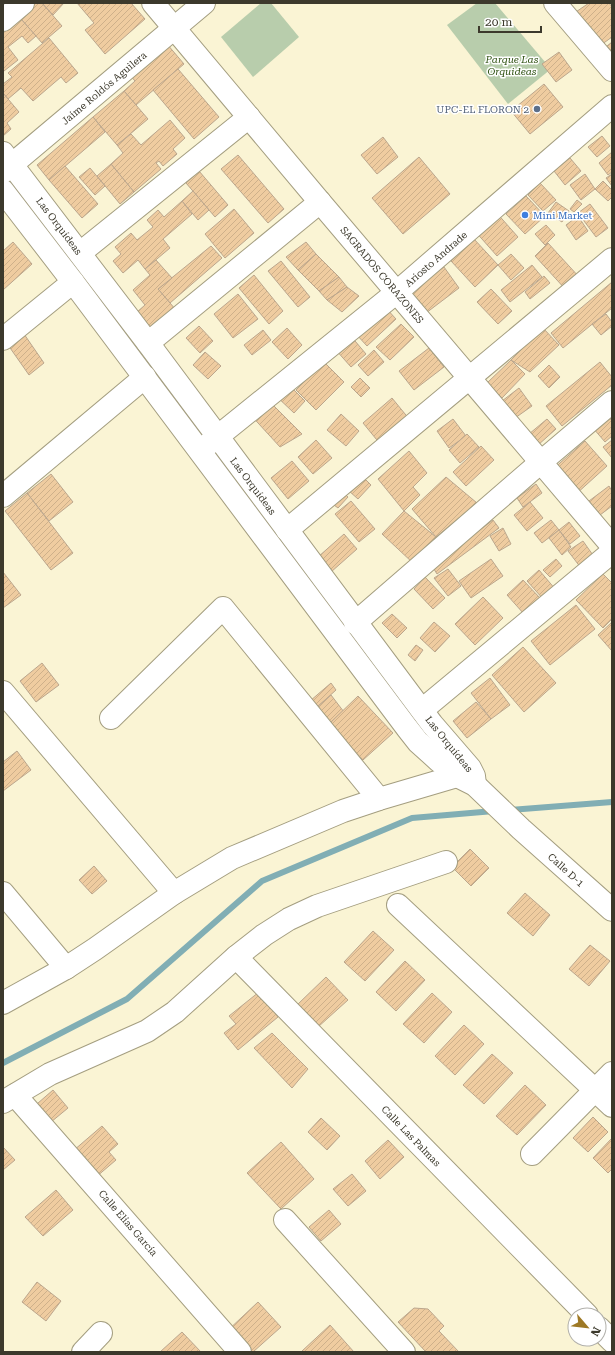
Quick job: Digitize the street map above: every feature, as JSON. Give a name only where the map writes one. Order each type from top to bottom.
[{"type":"street","points":[[3,20],[23,3]]},
{"type":"street","name":"SAGRADOS CORAZONES","points":[[153,3],[612,546]]},
{"type":"street","name":"Jaime Roldós Aguilera","points":[[6,163],[204,3]]},
{"type":"street","points":[[556,3],[612,70]]},
{"type":"street","name":"Ariosto Andrade","points":[[199,452],[397,292],[612,106]]},
{"type":"street","points":[[80,253],[249,117]]},
{"type":"street","name":"Las Orquídeas","points":[[3,191],[418,742],[466,781],[474,776],[470,768],[432,724],[355,623],[80,253],[6,163]]},
{"type":"street","points":[[148,343],[320,202]]},
{"type":"street","points":[[287,530],[612,259]]},
{"type":"street","points":[[3,339],[73,282]]},
{"type":"street","points":[[3,496],[144,377]]},
{"type":"street","points":[[355,623],[612,402]]},
{"type":"street","points":[[422,710],[612,552]]},
{"type":"street","points":[[111,718],[223,608],[379,799]]},
{"type":"street","points":[[3,692],[174,893]]},
{"type":"street","points":[[3,1003],[66,968],[174,893],[232,858],[343,812],[379,799],[466,781]]},
{"type":"street","name":"Calle D-1","points":[[466,781],[612,910]]},
{"type":"street","points":[[9,1099],[50,1074],[147,1031],[175,1012],[236,957],[264,935],[288,919],[317,906],[446,862]]},
{"type":"street","points":[[3,893],[66,968]]},
{"type":"street","points":[[398,905],[612,1106]]},
{"type":"street","name":"Calle Las Palmas","points":[[236,957],[578,1307]]},
{"type":"street","points":[[532,1154],[596,1091],[612,1073]]},
{"type":"street","name":"Calle Elías García","points":[[9,1099],[240,1352]]},
{"type":"street","points":[[285,1220],[404,1352]]},
{"type":"street","points":[[83,1352],[101,1333]]},
{"type":"green space","points":[[261,3],[271,3],[299,37],[253,77],[221,37]]},
{"type":"green space","name":"Parque Las Orquideas","points":[[477,3],[495,3],[551,69],[508,104],[447,25]]},
{"type":"building","points":[[29,3],[42,3],[62,26],[42,43],[21,19]]},
{"type":"building","points":[[42,3],[64,3],[53,15]]},
{"type":"building","points":[[77,3],[131,3],[145,19],[105,54],[85,30],[94,23]]},
{"type":"building","points":[[589,3],[609,3],[612,7],[612,37],[594,50],[570,16]]},
{"type":"building","points":[[21,19],[36,36],[28,43],[22,36],[8,47],[18,60],[4,71],[3,33]]},
{"type":"building","points":[[49,38],[78,73],[66,83],[61,77],[33,101],[21,88],[8,99],[3,93],[3,84],[12,77],[8,73]]},
{"type":"building","points":[[612,42],[612,52],[607,46]]},
{"type":"building","points":[[167,44],[184,64],[136,105],[124,91],[135,81],[130,75]]},
{"type":"building","points":[[559,52],[572,70],[556,82],[542,64]]},
{"type":"building","points":[[178,69],[219,117],[194,139],[153,90]]},
{"type":"building","name":"UPC-EL FLORON 2","points":[[544,84],[563,107],[530,134],[511,111]]},
{"type":"building","points":[[124,91],[148,119],[117,145],[93,117]]},
{"type":"building","points":[[3,93],[19,112],[7,123],[11,129],[3,136]]},
{"type":"building","points":[[93,117],[105,132],[49,180],[37,165]]},
{"type":"building","points":[[170,120],[185,138],[173,149],[177,154],[163,166],[159,161],[156,163],[161,169],[134,192],[111,164],[123,153],[117,145],[131,134],[141,145]]},
{"type":"building","points":[[602,136],[610,146],[597,157],[588,147]]},
{"type":"building","points":[[383,137],[398,157],[377,174],[361,155]]},
{"type":"building","points":[[612,152],[612,172],[608,175],[599,163]]},
{"type":"building","points":[[238,155],[284,209],[268,223],[221,169]]},
{"type":"building","points":[[419,157],[450,194],[403,234],[372,198]]},
{"type":"building","points":[[570,158],[581,171],[565,185],[554,171]]},
{"type":"building","points":[[111,164],[134,192],[120,204],[97,176]]},
{"type":"building","points":[[65,166],[98,204],[82,218],[49,180]]},
{"type":"building","points":[[90,168],[105,186],[95,195],[79,177]]},
{"type":"building","points":[[199,171],[228,205],[215,217],[186,183]]},
{"type":"building","points":[[585,174],[595,189],[581,200],[570,185]]},
{"type":"building","points":[[612,174],[612,186],[606,178]]},
{"type":"building","points":[[603,181],[612,190],[612,197],[608,201],[595,189]]},
{"type":"building","points":[[540,183],[556,200],[543,211],[528,195]]},
{"type":"building","points":[[193,191],[209,210],[198,220],[182,201]]},
{"type":"building","name":"Mini Market","points":[[526,196],[545,216],[525,234],[506,214]]},
{"type":"building","points":[[577,200],[582,204],[574,212],[570,209]]},
{"type":"building","points":[[182,201],[192,214],[163,239],[170,248],[145,269],[138,260],[123,273],[113,261],[121,254],[115,247],[131,233],[137,240],[153,227],[147,220],[158,210],[164,217]]},
{"type":"building","points":[[556,202],[569,211],[562,222],[548,213]]},
{"type":"building","points":[[590,204],[608,228],[596,237],[578,213]]},
{"type":"building","points":[[234,209],[254,233],[225,258],[205,234]]},
{"type":"building","points":[[495,211],[518,237],[497,256],[474,230]]},
{"type":"building","points":[[578,216],[588,231],[576,240],[566,225]]},
{"type":"building","points":[[546,225],[555,235],[545,245],[535,234]]},
{"type":"building","points":[[474,239],[498,265],[475,287],[451,261]]},
{"type":"building","points":[[13,242],[32,264],[3,290],[3,251]]},
{"type":"building","points":[[306,242],[316,254],[298,270],[286,257]]},
{"type":"building","points":[[548,243],[580,278],[567,291],[535,256]]},
{"type":"building","points":[[211,246],[222,258],[170,303],[158,289]]},
{"type":"building","points":[[316,254],[339,277],[319,291],[298,270]]},
{"type":"building","points":[[511,254],[524,268],[511,280],[498,265]]},
{"type":"building","points":[[156,260],[172,278],[158,289],[176,310],[152,330],[137,312],[145,305],[133,290],[150,275],[145,269]]},
{"type":"building","points":[[281,261],[310,297],[298,307],[268,271]]},
{"type":"building","points":[[532,265],[542,277],[510,302],[501,290]]},
{"type":"building","points":[[444,267],[459,288],[426,313],[410,291]]},
{"type":"building","points":[[254,275],[283,311],[269,324],[239,288]]},
{"type":"building","points":[[544,276],[550,283],[530,299],[525,292]]},
{"type":"building","points":[[339,277],[347,287],[327,300],[319,291]]},
{"type":"building","points":[[612,282],[612,308],[563,348],[551,333]]},
{"type":"building","points":[[347,287],[359,296],[342,312],[327,300]]},
{"type":"building","points":[[491,289],[512,311],[498,324],[477,302]]},
{"type":"building","points":[[238,294],[258,319],[233,338],[214,314]]},
{"type":"building","points":[[385,307],[396,319],[367,346],[356,334]]},
{"type":"building","points":[[606,314],[612,322],[612,326],[601,335],[592,324]]},
{"type":"building","points":[[401,324],[414,337],[390,360],[376,347]]},
{"type":"building","points":[[199,326],[213,341],[200,353],[186,338]]},
{"type":"building","points":[[287,328],[302,345],[288,359],[272,342]]},
{"type":"building","points":[[543,328],[559,345],[530,372],[511,360]]},
{"type":"building","points":[[263,330],[271,340],[252,355],[244,345]]},
{"type":"building","points":[[24,334],[44,363],[29,375],[8,345]]},
{"type":"building","points":[[350,335],[366,354],[351,367],[335,349]]},
{"type":"building","points":[[429,348],[444,367],[414,390],[399,371]]},
{"type":"building","points":[[374,350],[384,362],[368,376],[358,365]]},
{"type":"building","points":[[205,352],[221,366],[208,379],[193,365]]},
{"type":"building","points":[[511,360],[525,374],[502,398],[487,383]]},
{"type":"building","points":[[324,362],[344,382],[316,410],[296,390]]},
{"type":"building","points":[[600,362],[612,377],[612,385],[562,426],[546,406]]},
{"type":"building","points":[[549,365],[560,377],[549,388],[538,376]]},
{"type":"building","points":[[360,378],[370,388],[361,397],[351,387]]},
{"type":"building","points":[[285,381],[305,401],[294,413],[274,394]]},
{"type":"building","points":[[519,388],[532,406],[515,418],[502,401]]},
{"type":"building","points":[[392,398],[410,420],[381,445],[363,423]]},
{"type":"building","points":[[267,399],[302,434],[280,447],[248,412]]},
{"type":"building","points":[[341,414],[359,431],[346,446],[327,430]]},
{"type":"building","points":[[608,416],[612,421],[612,436],[605,442],[593,428]]},
{"type":"building","points":[[453,419],[466,436],[449,448],[437,431]]},
{"type":"building","points":[[547,419],[556,429],[538,445],[529,434]]},
{"type":"building","points":[[467,434],[479,447],[460,463],[449,450]]},
{"type":"building","points":[[316,440],[332,458],[313,474],[298,457]]},
{"type":"building","points":[[612,440],[612,458],[603,447]]},
{"type":"building","points":[[585,441],[607,466],[575,495],[552,470]]},
{"type":"building","points":[[481,446],[494,460],[466,486],[453,472]]},
{"type":"building","points":[[409,451],[427,473],[413,487],[420,495],[404,511],[378,479]]},
{"type":"building","points":[[292,461],[309,481],[288,499],[271,478]]},
{"type":"building","points":[[51,474],[73,502],[49,521],[27,493]]},
{"type":"building","points":[[362,476],[371,485],[358,499],[349,491]]},
{"type":"building","points":[[446,477],[477,503],[436,537],[412,509]]},
{"type":"building","points":[[536,484],[542,493],[523,507],[517,498]]},
{"type":"building","points":[[609,486],[612,491],[612,506],[592,521],[581,507]]},
{"type":"building","points":[[27,493],[73,553],[51,570],[5,511]]},
{"type":"building","points":[[345,494],[348,497],[338,508],[334,505]]},
{"type":"building","points":[[351,501],[375,529],[359,542],[335,514]]},
{"type":"building","points":[[530,502],[543,518],[527,531],[514,515]]},
{"type":"building","points":[[404,511],[436,537],[413,563],[382,534]]},
{"type":"building","points":[[493,520],[499,528],[437,574],[432,566]]},
{"type":"building","points":[[551,520],[559,530],[542,543],[534,533]]},
{"type":"building","points":[[569,522],[580,536],[570,544],[559,530]]},
{"type":"building","points":[[503,528],[511,544],[499,551],[490,536]]},
{"type":"building","points":[[559,530],[571,547],[562,555],[549,538]]},
{"type":"building","points":[[344,534],[357,549],[331,572],[318,557]]},
{"type":"building","points":[[583,541],[595,558],[581,568],[568,551]]},
{"type":"building","points":[[491,559],[503,576],[471,598],[459,581]]},
{"type":"building","points":[[556,559],[562,566],[550,577],[543,570]]},
{"type":"building","points":[[448,569],[461,586],[448,596],[434,578]]},
{"type":"building","points":[[539,570],[556,590],[544,600],[527,581]]},
{"type":"building","points":[[3,572],[21,595],[3,608]]},
{"type":"building","points":[[603,574],[612,583],[612,619],[603,628],[576,600]]},
{"type":"building","points":[[425,577],[445,598],[433,609],[414,589]]},
{"type":"building","points":[[523,580],[540,598],[524,614],[507,595]]},
{"type":"building","points":[[483,597],[503,618],[475,645],[455,624]]},
{"type":"building","points":[[576,605],[595,629],[550,665],[531,641]]},
{"type":"building","points":[[392,614],[407,628],[397,638],[382,623]]},
{"type":"building","points":[[434,622],[450,636],[435,652],[420,638]]},
{"type":"building","points":[[612,622],[612,651],[598,635]]},
{"type":"building","points":[[416,645],[423,650],[415,661],[408,655]]},
{"type":"building","points":[[523,647],[556,683],[524,712],[492,675]]},
{"type":"building","points":[[42,663],[59,685],[36,702],[20,681]]},
{"type":"building","points":[[490,678],[510,705],[491,719],[471,693]]},
{"type":"building","points":[[331,683],[336,690],[316,708],[310,701]]},
{"type":"building","points":[[331,695],[344,712],[329,724],[316,708]]},
{"type":"building","points":[[358,696],[393,733],[363,760],[329,724]]},
{"type":"building","points":[[476,702],[491,719],[467,738],[453,721]]},
{"type":"building","points":[[17,751],[31,770],[3,791],[3,762]]},
{"type":"building","points":[[470,849],[489,868],[471,886],[452,867]]},
{"type":"building","points":[[94,866],[107,881],[92,894],[79,880]]},
{"type":"building","points":[[525,893],[550,915],[533,936],[507,913]]},
{"type":"building","points":[[373,931],[394,950],[365,981],[344,962]]},
{"type":"building","points":[[590,945],[610,961],[589,986],[569,969]]},
{"type":"building","points":[[405,961],[425,980],[396,1011],[376,992]]},
{"type":"building","points":[[326,977],[348,1000],[318,1027],[297,1005]]},
{"type":"building","points":[[259,992],[278,1017],[238,1050],[224,1033],[236,1024],[229,1016]]},
{"type":"building","points":[[432,993],[452,1012],[424,1043],[403,1024]]},
{"type":"building","points":[[464,1025],[484,1044],[455,1075],[435,1056]]},
{"type":"building","points":[[272,1033],[308,1069],[292,1088],[254,1048]]},
{"type":"building","points":[[492,1054],[513,1073],[484,1104],[463,1085]]},
{"type":"building","points":[[525,1085],[546,1105],[517,1135],[496,1116]]},
{"type":"building","points":[[53,1090],[68,1108],[45,1127],[30,1110]]},
{"type":"building","points":[[593,1117],[608,1132],[588,1152],[573,1138]]},
{"type":"building","points":[[321,1118],[340,1136],[327,1150],[308,1132]]},
{"type":"building","points":[[102,1126],[118,1144],[109,1152],[116,1160],[89,1183],[66,1157]]},
{"type":"building","points":[[612,1138],[612,1169],[608,1173],[593,1158]]},
{"type":"building","points":[[388,1140],[404,1157],[380,1179],[365,1161]]},
{"type":"building","points":[[281,1142],[314,1179],[281,1209],[247,1173]]},
{"type":"building","points":[[3,1147],[15,1160],[3,1170]]},
{"type":"building","points":[[352,1174],[366,1191],[348,1206],[333,1189]]},
{"type":"building","points":[[56,1190],[73,1210],[43,1236],[25,1217]]},
{"type":"building","points":[[329,1210],[341,1224],[321,1241],[309,1227]]},
{"type":"building","points":[[37,1282],[61,1301],[46,1321],[22,1302]]},
{"type":"building","points":[[258,1302],[281,1327],[253,1352],[242,1352],[225,1333]]},
{"type":"building","points":[[414,1308],[428,1309],[444,1326],[439,1331],[459,1352],[426,1352],[398,1322]]},
{"type":"building","points":[[330,1325],[354,1352],[302,1351]]},
{"type":"building","points":[[182,1332],[201,1352],[160,1352]]},
{"type":"waterway","points":[[510,810],[612,802]]},
{"type":"waterway","points":[[3,1063],[127,999],[262,881],[412,818],[494,811]]},
{"type":"place","name":"UPC-EL FLORON 2","points":[[537,109]]},
{"type":"place","name":"Mini Market","points":[[525,215]]}]
